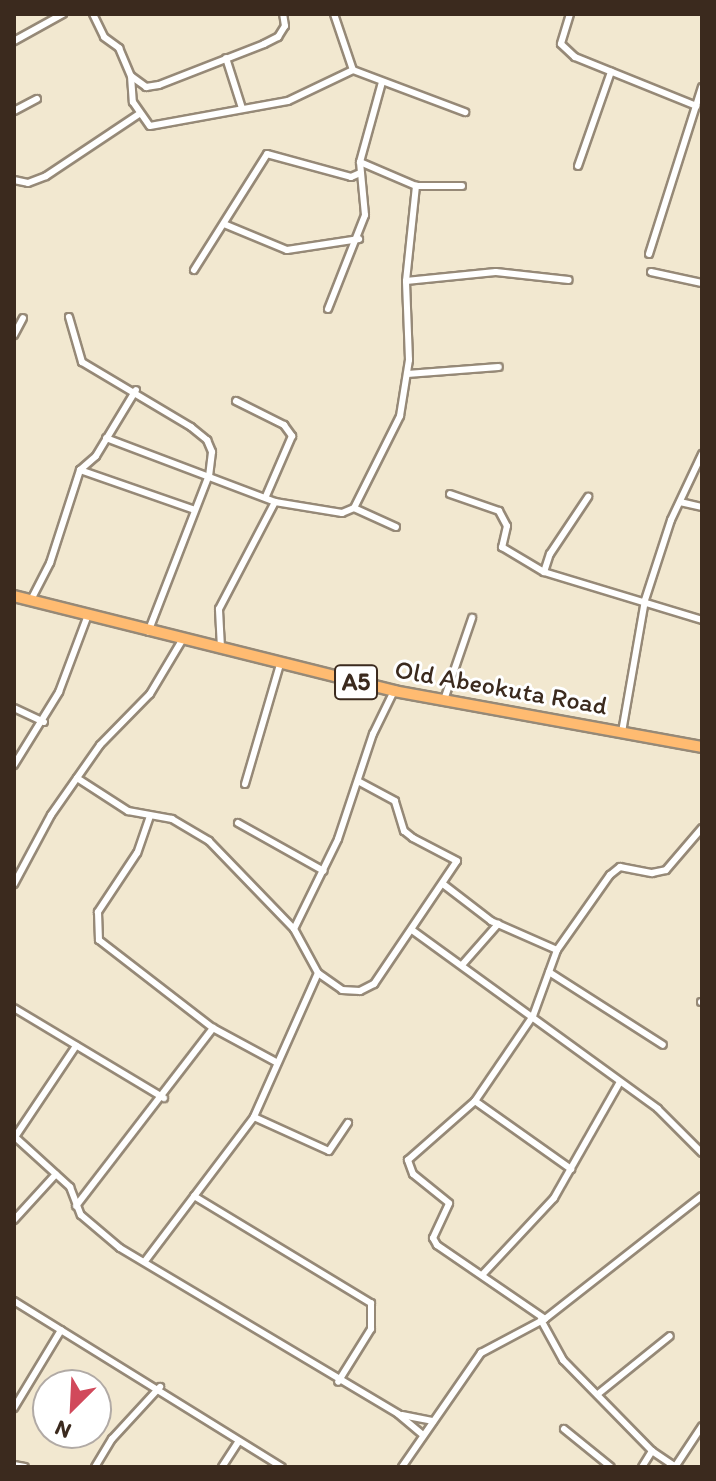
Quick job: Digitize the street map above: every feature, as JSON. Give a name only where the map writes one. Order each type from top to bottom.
[{"type":"highway","name":"Old Abeokuta Road","points":[[14,596],[181,642],[394,691],[702,747]]},
{"type":"street","points":[[14,41],[63,14]]},
{"type":"street","points":[[93,14],[104,37],[119,48],[131,76],[139,114],[150,126],[159,127],[288,101],[353,70],[465,112]]},
{"type":"street","points":[[131,76],[146,87],[159,85],[278,37],[285,26],[283,14]]},
{"type":"street","points":[[334,14],[353,70]]},
{"type":"street","points":[[570,14],[561,39],[565,50],[696,106]]},
{"type":"street","points":[[226,58],[242,108]]},
{"type":"street","points":[[578,166],[611,72]]},
{"type":"street","points":[[328,309],[359,239],[366,199],[360,162],[382,82]]},
{"type":"street","points":[[649,254],[702,87]]},
{"type":"street","points":[[14,111],[37,99]]},
{"type":"street","points":[[14,180],[28,183],[46,176],[139,114]]},
{"type":"street","points":[[194,270],[267,154],[351,177],[360,173]]},
{"type":"street","points":[[360,162],[416,186],[462,186]]},
{"type":"street","points":[[106,438],[266,496],[275,502],[342,513],[354,508],[400,416],[407,374],[406,281],[416,186]]},
{"type":"street","points":[[224,224],[287,250],[359,239]]},
{"type":"street","points":[[406,281],[496,272],[569,280]]},
{"type":"street","points":[[651,272],[702,283]]},
{"type":"street","points":[[69,317],[82,362],[136,390],[207,440],[212,452],[209,475],[192,509],[148,632]]},
{"type":"street","points":[[14,335],[23,318]]},
{"type":"street","points":[[407,374],[499,367]]},
{"type":"street","points":[[31,600],[50,563],[80,470],[96,456],[136,390]]},
{"type":"street","points":[[236,401],[284,425],[292,436],[266,496]]},
{"type":"street","points":[[622,732],[645,600],[680,502],[702,454]]},
{"type":"street","points":[[80,470],[192,509]]},
{"type":"street","points":[[450,494],[499,511],[507,526],[502,547],[544,572],[645,600],[702,620]]},
{"type":"street","points":[[544,572],[550,554],[588,497]]},
{"type":"street","points":[[221,650],[219,609],[275,502]]},
{"type":"street","points":[[680,502],[702,507]]},
{"type":"street","points":[[354,508],[396,527]]},
{"type":"street","points":[[14,765],[44,722],[88,615]]},
{"type":"street","points":[[444,700],[472,618]]},
{"type":"street","points":[[14,884],[77,778],[116,727],[150,694],[181,642]]},
{"type":"street","points":[[245,784],[280,664]]},
{"type":"street","points":[[294,929],[324,871],[394,691]]},
{"type":"street","points":[[14,708],[44,722]]},
{"type":"street","points":[[77,778],[128,811],[172,819],[209,841],[294,929],[318,973],[342,990],[367,989],[456,866],[454,856],[404,831],[395,801],[358,781]]},
{"type":"street","points":[[150,816],[137,853],[98,912],[95,928],[99,940],[213,1028],[276,1062]]},
{"type":"street","points":[[238,823],[324,871]]},
{"type":"street","points":[[702,828],[666,870],[652,873],[620,867],[610,875],[557,950],[533,1016],[475,1101],[410,1156],[407,1164],[449,1203],[433,1238],[437,1245],[483,1274],[543,1320],[563,1360],[652,1451],[675,1467],[702,1426]]},
{"type":"street","points":[[443,884],[498,924],[557,950]]},
{"type":"street","points":[[462,965],[498,924]]},
{"type":"street","points":[[412,930],[658,1109],[702,1153]]},
{"type":"street","points":[[549,972],[663,1045]]},
{"type":"street","points":[[145,1261],[254,1117],[318,973]]},
{"type":"street","points":[[14,1008],[164,1098]]},
{"type":"street","points":[[76,1206],[164,1098],[213,1028]]},
{"type":"street","points":[[76,1046],[14,1136],[70,1187],[76,1206],[97,1230],[182,1289],[398,1414],[423,1435]]},
{"type":"street","points":[[483,1274],[533,1224],[571,1169],[620,1082]]},
{"type":"street","points":[[475,1101],[571,1169]]},
{"type":"street","points":[[254,1117],[331,1151],[348,1123]]},
{"type":"street","points":[[45,1180],[47,1166]]},
{"type":"street","points":[[14,1220],[45,1180],[56,1174]]},
{"type":"street","points":[[194,1196],[371,1303],[371,1329],[338,1382]]},
{"type":"street","points":[[402,1467],[481,1353],[543,1320],[702,1196]]},
{"type":"street","points":[[14,1301],[160,1387],[282,1467]]},
{"type":"street","points":[[14,1408],[61,1330]]},
{"type":"street","points":[[598,1394],[670,1336]]},
{"type":"street","points":[[95,1467],[112,1439],[160,1387]]},
{"type":"street","points":[[398,1414],[433,1421]]},
{"type":"street","points":[[564,1429],[611,1467]]},
{"type":"street","points":[[222,1467],[239,1441]]},
{"type":"street","points":[[642,1467],[652,1451]]},
{"type":"street","points":[[14,1465],[25,1467]]}]
